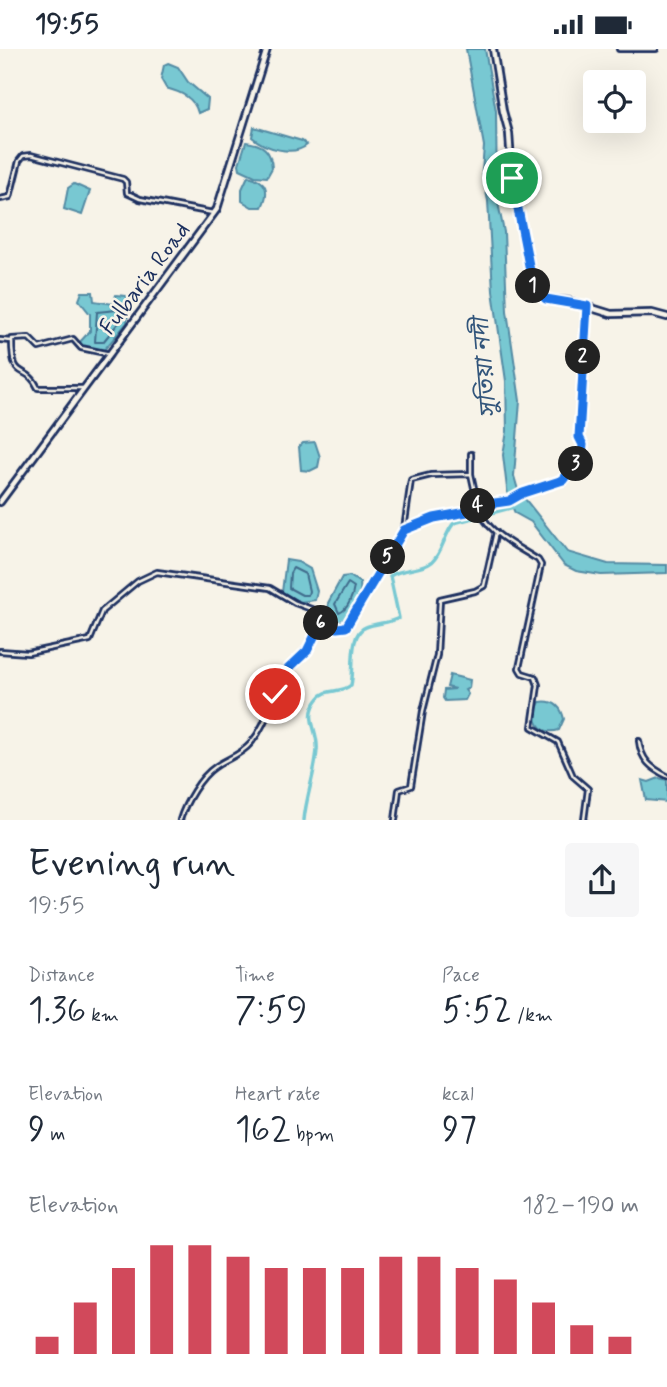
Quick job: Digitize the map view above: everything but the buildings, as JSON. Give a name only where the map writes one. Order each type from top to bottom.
[{"type":"main road","name":"Fulbaria Road","points":[[0,502],[214,213],[267,49]]},
{"type":"main road","points":[[494,49],[509,133],[512,178],[533,286],[546,299],[587,306],[611,314],[652,313],[667,317]]},
{"type":"street","points":[[619,49],[656,49]]},
{"type":"street","points":[[0,199],[10,197],[19,161],[23,156],[31,155],[123,179],[130,196],[214,213]]},
{"type":"street","points":[[404,530],[434,518],[509,501],[523,493],[563,480],[582,454],[583,445],[579,437],[587,306]]},
{"type":"street","points":[[0,340],[29,338],[40,348],[73,339],[81,348],[110,354]]},
{"type":"street","points":[[10,339],[16,369],[32,377],[38,388],[84,388]]},
{"type":"street","points":[[471,454],[471,474],[482,519],[496,533],[538,560],[541,565],[519,668],[523,673],[535,677],[538,685],[531,727],[558,742],[573,776],[588,789],[584,820]]},
{"type":"street","points":[[323,619],[337,628],[346,627],[404,530],[411,480],[431,475],[471,474]]},
{"type":"street","points":[[395,820],[400,790],[411,786],[418,735],[437,655],[440,599],[475,591],[484,586],[496,533]]},
{"type":"street","points":[[0,651],[28,653],[90,640],[102,611],[138,581],[157,572],[270,588],[295,603],[322,613],[323,619],[307,651],[282,679],[268,718],[252,742],[242,753],[209,772],[189,795],[180,820]]},
{"type":"street","points":[[639,741],[640,754],[652,769],[667,776]]},
{"type":"water","points":[[466,49],[485,49],[496,111],[497,198],[504,232],[507,311],[520,401],[514,476],[518,490],[567,552],[608,564],[667,565],[667,573],[601,575],[576,571],[564,565],[531,522],[515,513],[508,497],[503,455],[507,431],[506,381],[493,291],[488,201],[482,172],[484,146]]},
{"type":"water","points":[[168,63],[178,67],[188,82],[208,99],[207,109],[198,113],[190,99],[166,88],[161,79],[164,65]]},
{"type":"water","points":[[254,127],[302,141],[307,145],[301,149],[287,151],[271,148],[252,137]]},
{"type":"water","points":[[246,142],[257,144],[268,152],[272,168],[267,177],[255,176],[240,169]]},
{"type":"water","points":[[248,176],[259,180],[265,187],[266,196],[262,207],[252,207],[242,201],[242,189]]},
{"type":"water","points":[[74,184],[90,191],[82,215],[64,209],[68,188]]},
{"type":"water","points":[[82,292],[93,292],[94,301],[113,304],[116,295],[129,299],[127,323],[104,350],[84,347],[79,343],[90,331],[90,314],[79,300]]},
{"type":"water","points":[[315,442],[320,457],[318,467],[310,471],[301,470],[299,447],[303,443]]},
{"type":"water","points":[[286,560],[298,562],[310,569],[317,591],[315,600],[300,602],[282,592]]},
{"type":"water","points":[[350,576],[360,583],[360,594],[356,606],[339,622],[330,614],[328,603],[342,577]]},
{"type":"water","points":[[450,675],[470,680],[469,688],[465,690],[468,694],[465,700],[445,701],[443,698],[444,690],[455,689],[447,687]]},
{"type":"water","points":[[540,702],[553,703],[561,711],[564,719],[559,730],[546,730],[538,724],[536,714]]},
{"type":"water","points":[[659,778],[667,780],[667,802],[646,800],[642,780],[649,782]]},
{"type":"waterway","points":[[304,820],[317,750],[312,718],[314,706],[322,695],[351,685],[354,644],[360,631],[399,618],[390,576],[432,562],[454,523],[514,507]]},
{"type":"route","points":[[275,694],[288,669],[307,651],[323,619],[337,628],[346,627],[365,591],[404,530],[434,518],[467,512],[481,505],[509,501],[523,493],[563,480],[582,454],[583,445],[579,437],[584,365],[582,347],[587,306],[546,299],[533,286],[512,178]]},
{"type":"water label","name":"সুতিয়া নদী","points":[[484,368]]}]
